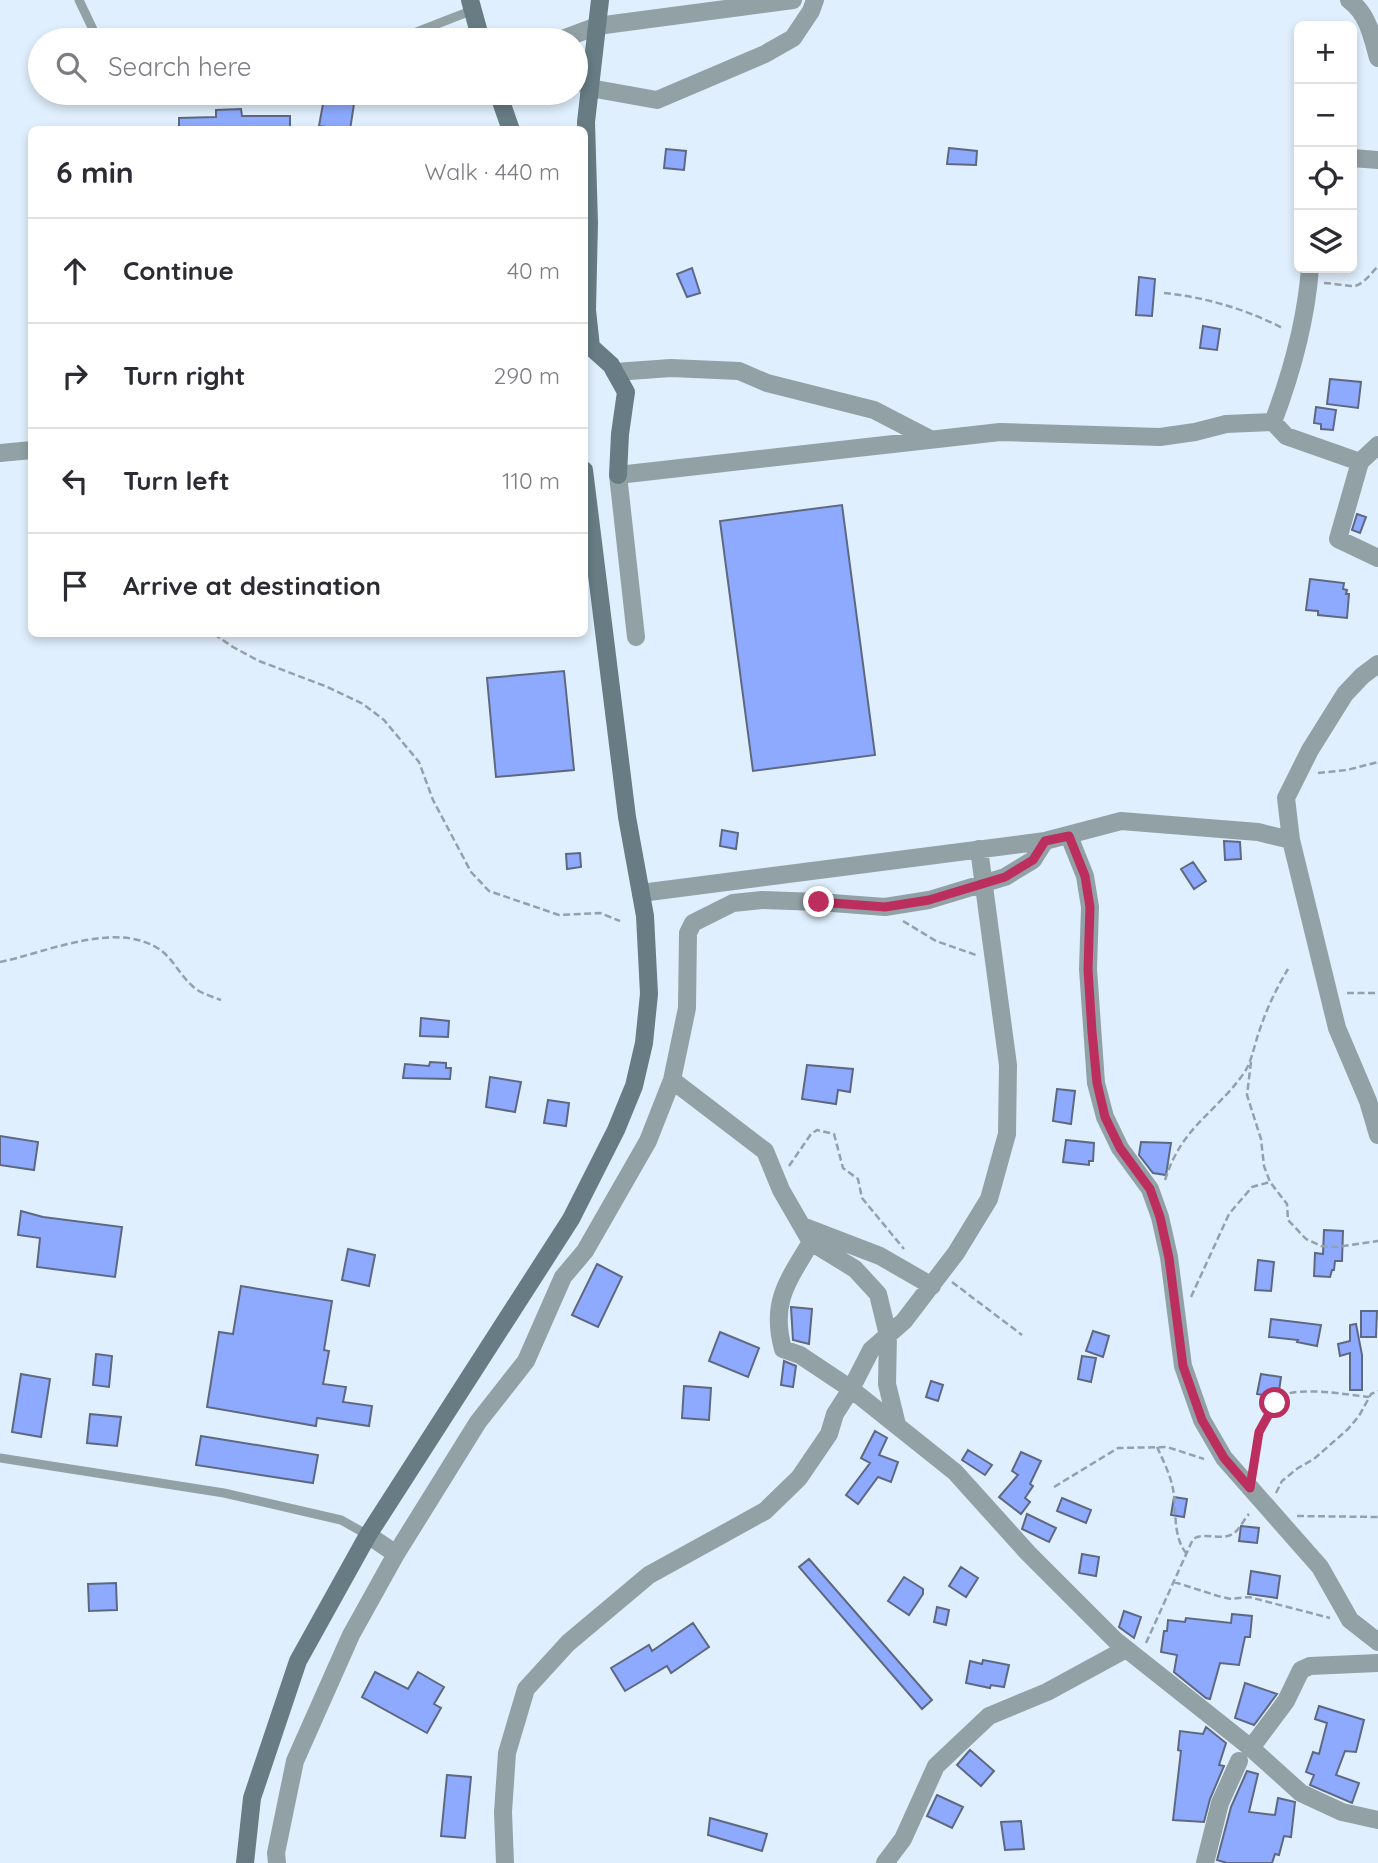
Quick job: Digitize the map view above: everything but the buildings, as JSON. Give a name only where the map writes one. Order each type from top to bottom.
[{"type":"street","points":[[588,63],[600,0]]},
{"type":"street","points":[[588,29],[793,0]]},
{"type":"street","points":[[588,84],[657,100],[765,54],[793,38],[815,0]]},
{"type":"street","points":[[1349,0],[1366,19],[1378,58]]},
{"type":"street","points":[[472,5],[478,28]]},
{"type":"street","points":[[502,105],[510,126]]},
{"type":"street","points":[[585,105],[586,126]]},
{"type":"street","points":[[1357,158],[1378,160]]},
{"type":"street","points":[[588,189],[588,266]]},
{"type":"street","points":[[1273,422],[1287,387],[1300,337],[1309,276]]},
{"type":"street","points":[[588,317],[592,347],[611,365],[626,392],[618,475],[636,636]]},
{"type":"street","points":[[615,372],[671,368],[739,370],[767,383],[874,410],[931,439]]},
{"type":"street","points":[[618,475],[1000,432],[1160,437],[1226,424],[1273,422],[1286,436],[1360,462]]},
{"type":"street","points":[[1378,445],[1360,462],[1338,539],[1378,558]]},
{"type":"street","points":[[0,453],[28,450]]},
{"type":"street","points":[[245,1863],[252,1798],[298,1661],[368,1535],[571,1219],[616,1130],[634,1086],[644,1043],[649,994],[645,916],[627,817],[588,502]]},
{"type":"street","points":[[1378,664],[1345,694],[1310,750],[1286,798],[1291,840],[1337,1028],[1368,1101],[1378,1135]]},
{"type":"street","points":[[640,893],[1045,841],[1121,821],[1258,832],[1291,840]]},
{"type":"street","points":[[1069,836],[1085,876],[1090,907],[1088,969],[1099,1094],[1105,1117],[1120,1148],[1150,1189],[1157,1210],[1169,1258],[1183,1366],[1202,1420],[1224,1458],[1320,1567],[1350,1620],[1378,1642]]},
{"type":"street","points":[[277,1863],[276,1853],[295,1760],[351,1635],[396,1554],[478,1422],[526,1361],[564,1277],[585,1251],[648,1141],[672,1080],[687,1008],[688,933],[693,923],[733,903],[762,900],[885,907],[929,900],[1005,877],[1033,860],[1045,841]]},
{"type":"street","points":[[505,1863],[503,1812],[507,1753],[526,1689],[568,1643],[649,1576],[765,1511],[799,1478],[830,1434],[835,1413],[872,1350],[904,1321],[936,1280],[989,1199],[1007,1134],[1008,1065],[979,849]]},
{"type":"street","points":[[672,1080],[765,1151],[781,1190],[807,1234],[855,1269],[878,1294],[888,1335],[887,1384],[897,1425]]},
{"type":"street","points":[[807,1234],[880,1256],[936,1280]]},
{"type":"street","points":[[807,1234],[781,1293],[778,1332],[783,1349],[800,1355],[851,1389],[955,1472],[1028,1553],[1133,1654],[1245,1754],[1301,1793],[1342,1812],[1378,1820]]},
{"type":"street","points":[[368,1535],[396,1554]]},
{"type":"street","points":[[885,1863],[903,1839],[936,1766],[989,1716],[1133,1654]]},
{"type":"street","points":[[1205,1863],[1220,1803],[1245,1754],[1286,1701],[1301,1670],[1310,1666],[1378,1663]]},
{"type":"lane","points":[[79,0],[92,28]]},
{"type":"lane","points":[[422,28],[472,5]]},
{"type":"lane","points":[[0,1458],[224,1493],[341,1520],[368,1535]]},
{"type":"path","points":[[1309,276],[1328,283],[1353,287],[1363,284],[1378,265]]},
{"type":"path","points":[[1164,293],[1221,304],[1267,320],[1300,337]]},
{"type":"path","points":[[219,637],[250,657],[325,686],[363,705],[384,720],[419,762],[433,800],[471,872],[489,891],[559,915],[600,912],[620,921]]},
{"type":"path","points":[[1297,777],[1356,769],[1378,762]]},
{"type":"path","points":[[0,962],[65,943],[106,938],[125,939],[160,949],[197,989],[221,1000]]},
{"type":"path","points":[[1157,1210],[1166,1178],[1180,1145],[1194,1126],[1244,1073],[1274,992],[1288,968]]},
{"type":"path","points":[[1329,992],[1378,993]]},
{"type":"path","points":[[1251,1059],[1247,1095],[1261,1139],[1264,1166],[1270,1182],[1287,1203],[1288,1220],[1306,1239],[1316,1245],[1336,1247],[1378,1241]]},
{"type":"path","points":[[781,1190],[787,1170],[811,1134],[817,1130],[834,1134],[843,1168],[858,1179],[862,1198],[912,1256]]},
{"type":"path","points":[[1176,1320],[1201,1280],[1229,1214],[1252,1187],[1270,1182]]},
{"type":"path","points":[[936,1280],[967,1292],[1022,1335]]},
{"type":"path","points":[[1133,1654],[1153,1624],[1193,1539],[1199,1535],[1233,1534],[1247,1515],[1263,1504],[1282,1481],[1314,1459],[1348,1429],[1369,1397],[1378,1391]]},
{"type":"path","points":[[1263,1504],[1259,1432],[1275,1403],[1282,1396],[1298,1392],[1369,1397]]},
{"type":"path","points":[[1157,1447],[1174,1490],[1174,1511],[1181,1546],[1186,1553]]},
{"type":"path","points":[[1054,1488],[1118,1448],[1167,1447],[1211,1462]]},
{"type":"path","points":[[1263,1504],[1378,1517]]},
{"type":"path","points":[[1174,1582],[1218,1597],[1249,1597],[1333,1619],[1350,1620]]},
{"type":"route","points":[[819,902],[885,907],[929,900],[1005,877],[1033,860],[1045,841],[1069,836],[1085,876],[1090,907],[1088,969],[1092,1032],[1097,1083],[1105,1117],[1120,1148],[1150,1189],[1160,1217],[1169,1258],[1183,1366],[1202,1420],[1224,1458],[1250,1488],[1259,1432],[1275,1403]]}]
